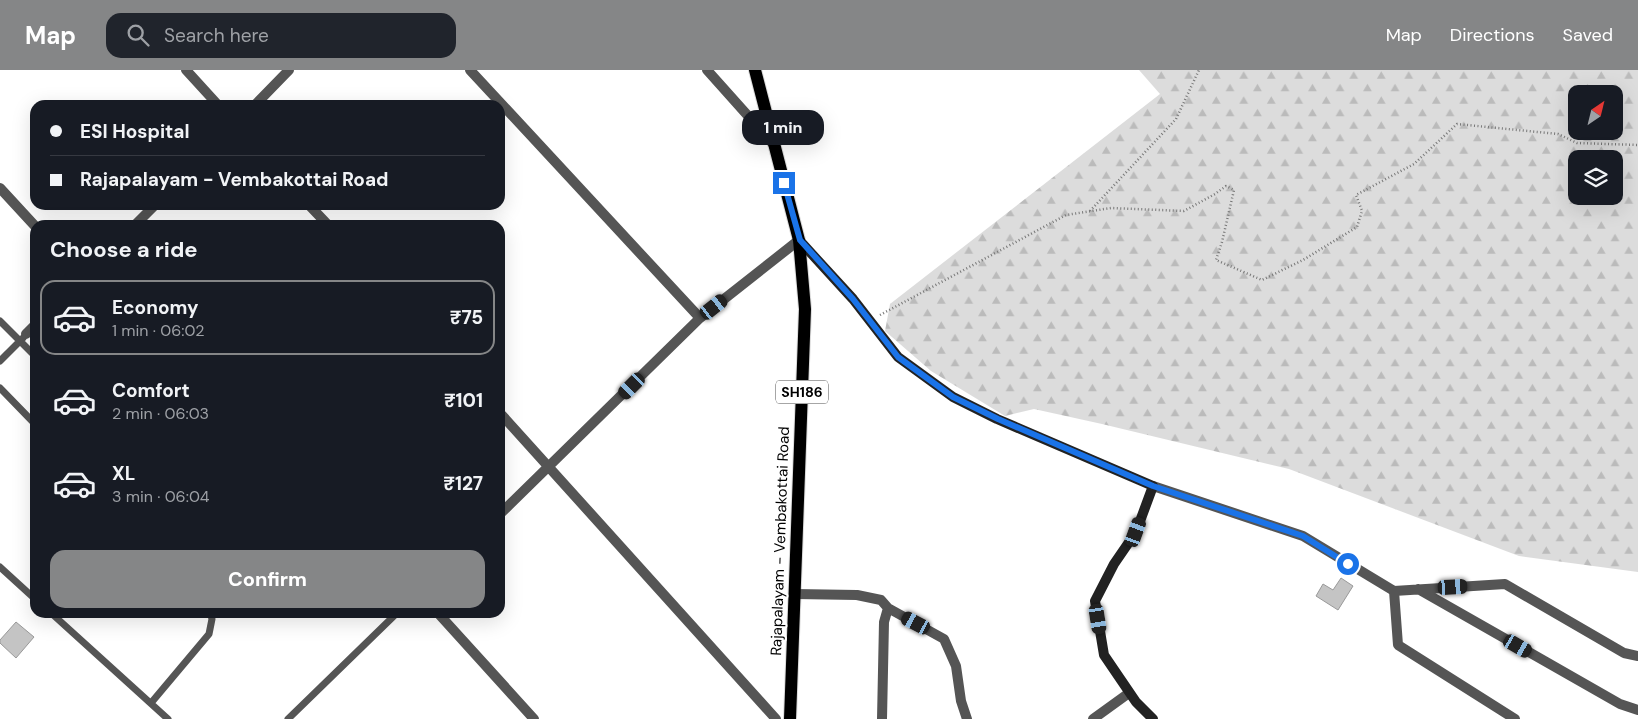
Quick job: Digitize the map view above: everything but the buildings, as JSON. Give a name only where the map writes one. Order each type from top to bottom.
[{"type":"main road","name":"Rajapalayam - Vembakottai Road","points":[[755,70],[800,240],[805,308],[790,719]]},
{"type":"street","points":[[186,70],[213,100]]},
{"type":"street","points":[[260,100],[288,70]]},
{"type":"street","points":[[470,70],[498,100]]},
{"type":"street","points":[[707,70],[774,145]]},
{"type":"street","points":[[505,108],[700,318]]},
{"type":"street","points":[[0,188],[30,221]]},
{"type":"street","points":[[139,220],[150,210]]},
{"type":"street","points":[[314,210],[323,220]]},
{"type":"street","points":[[505,509],[700,318],[800,240],[853,299],[898,357],[953,397],[998,419],[1153,486],[1303,536],[1394,591],[1506,584],[1624,652],[1638,656]]},
{"type":"street","points":[[23,337],[30,330]]},
{"type":"street","points":[[505,418],[776,719]]},
{"type":"street","points":[[1153,486],[1136,532],[1114,564],[1095,601],[1104,655],[1136,702],[1153,719]]},
{"type":"street","points":[[1417,589],[1620,704],[1638,710]]},
{"type":"street","points":[[1394,591],[1398,645],[1515,719]]},
{"type":"street","points":[[795,594],[857,595],[881,600],[888,608],[944,639],[956,666],[967,719]]},
{"type":"street","points":[[882,719],[884,622],[888,608]]},
{"type":"street","points":[[442,618],[534,719]]},
{"type":"street","points":[[1093,719],[1130,693]]},
{"type":"lane","points":[[0,321],[23,337],[30,348]]},
{"type":"lane","points":[[0,361],[23,337]]},
{"type":"lane","points":[[0,388],[30,419]]},
{"type":"lane","points":[[0,567],[30,594]]},
{"type":"lane","points":[[57,618],[168,719]]},
{"type":"lane","points":[[151,703],[209,634],[212,618]]},
{"type":"lane","points":[[288,719],[392,618]]},
{"type":"path","points":[[1089,212],[1176,118],[1199,70]]},
{"type":"path","points":[[870,320],[1066,215],[1111,208],[1184,211],[1226,186],[1234,190],[1216,260],[1262,280],[1303,260],[1357,227],[1362,211],[1356,195],[1414,164],[1456,124],[1558,134],[1577,143],[1638,145]]},
{"type":"green space","points":[[1139,70],[1638,70],[1638,572],[1519,556],[1289,469],[1034,409],[1005,416],[931,371],[885,331],[890,304],[1160,94]]},
{"type":"route","points":[[784,183],[800,240],[853,299],[898,357],[953,397],[998,419],[1153,486],[1303,536],[1348,564]]}]
